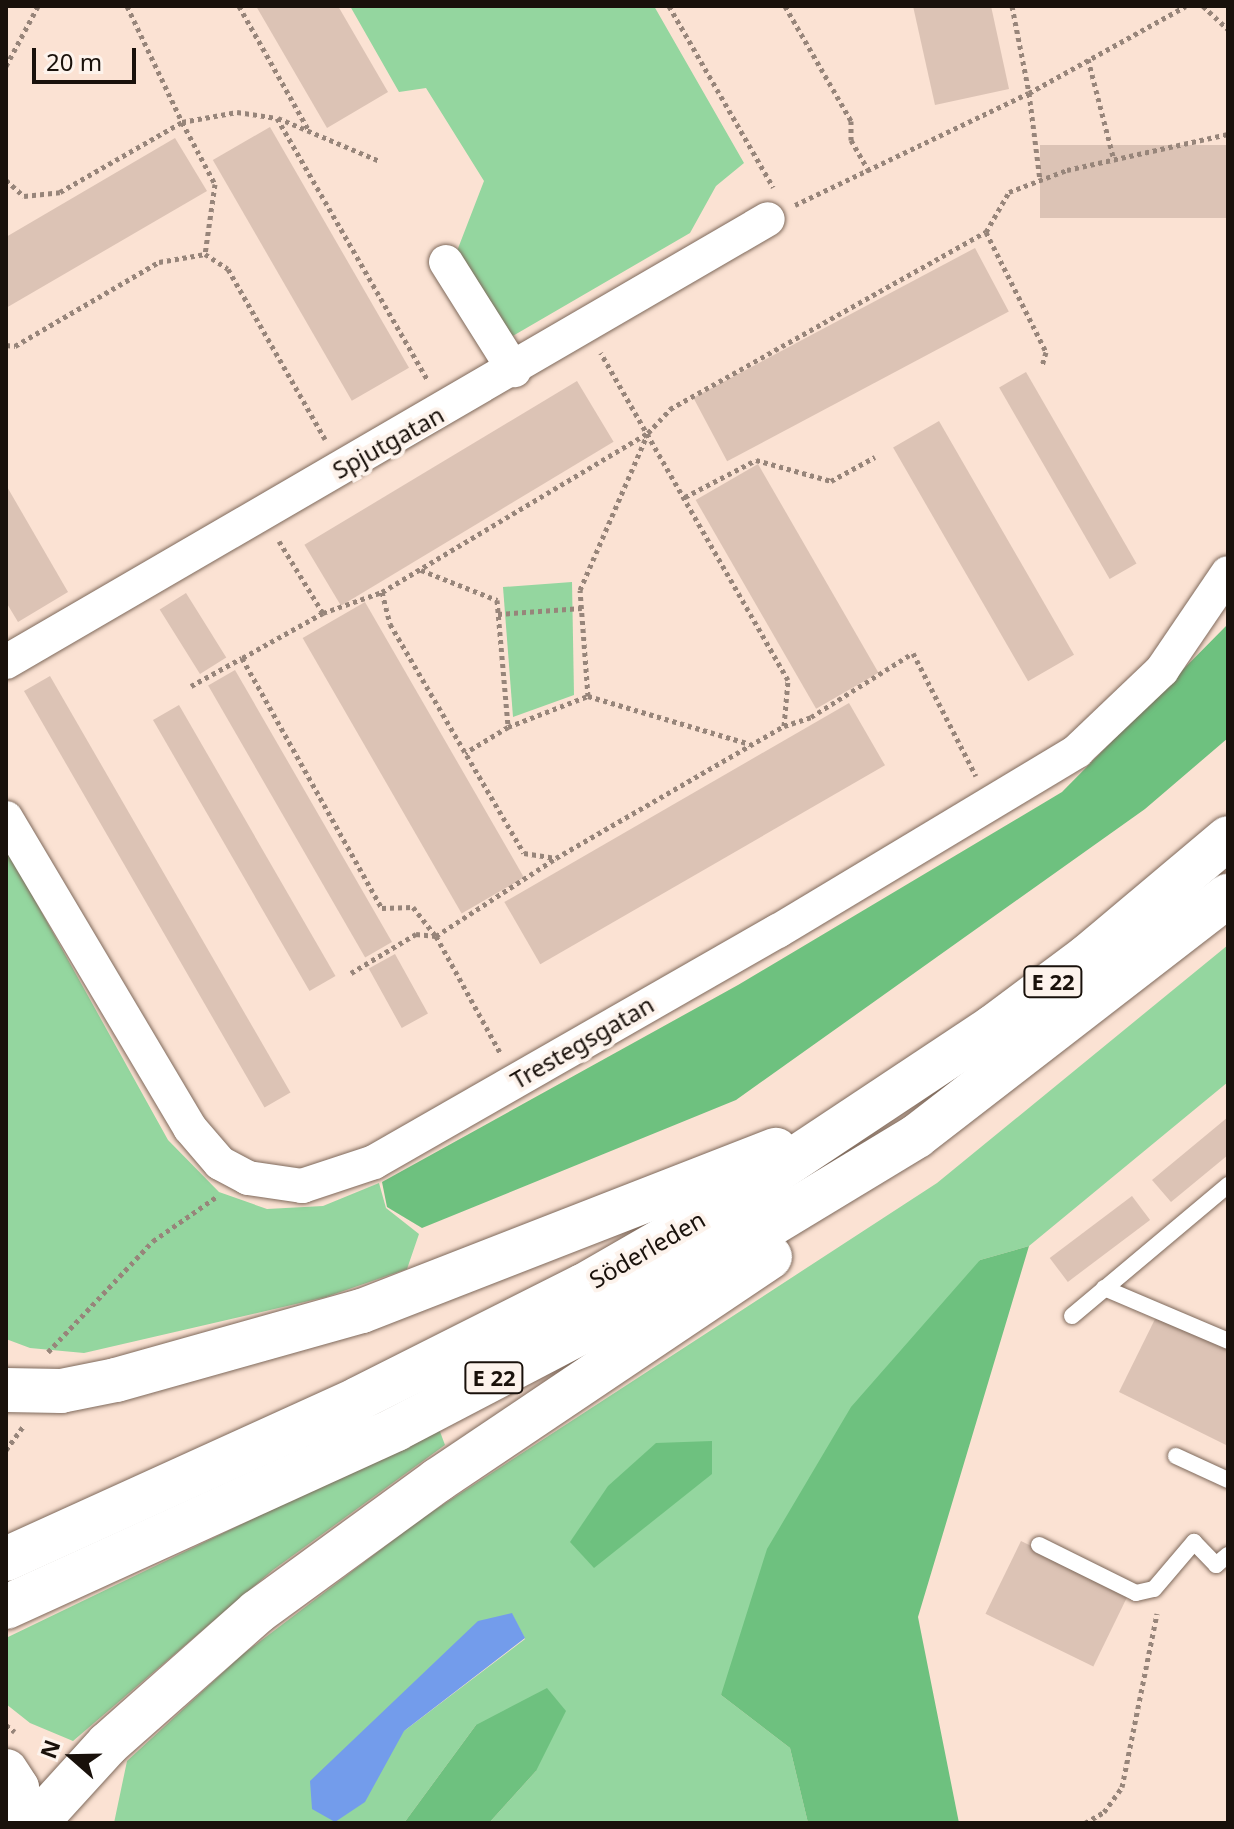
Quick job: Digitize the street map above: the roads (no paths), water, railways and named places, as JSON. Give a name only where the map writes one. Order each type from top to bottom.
[{"type":"main road","name":"Söderleden","points":[[6,1559],[358,1399],[583,1286],[868,1114],[1088,956],[1228,838]]},
{"type":"main road","name":"Söderleden","points":[[6,1607],[396,1429],[666,1288],[917,1136],[1228,896]]},
{"type":"main road","points":[[6,1390],[61,1391],[116,1380],[362,1311],[868,1114]]},
{"type":"main road","points":[[36,1823],[108,1744],[257,1612],[438,1480],[801,1236],[917,1136]]},
{"type":"main road","points":[[6,1771],[17,1788],[20,1823]]},
{"type":"street","name":"Spjutgatan","points":[[6,662],[262,512],[514,370],[776,214]]},
{"type":"street","points":[[446,262],[514,370]]},
{"type":"street","name":"Trestegsgatan","points":[[6,818],[190,1128],[220,1163],[248,1178],[302,1186],[374,1162],[1077,751],[1162,670],[1228,573]]},
{"type":"lane","points":[[1072,1316],[1228,1185]]},
{"type":"lane","points":[[1104,1288],[1228,1341]]},
{"type":"lane","points":[[1176,1456],[1228,1480]]},
{"type":"lane","points":[[1039,1545],[1136,1593],[1154,1589],[1194,1542],[1216,1565],[1228,1555]]},
{"type":"water","points":[[512,1613],[525,1638],[404,1731],[365,1802],[335,1822],[312,1809],[310,1781],[478,1621]]}]
